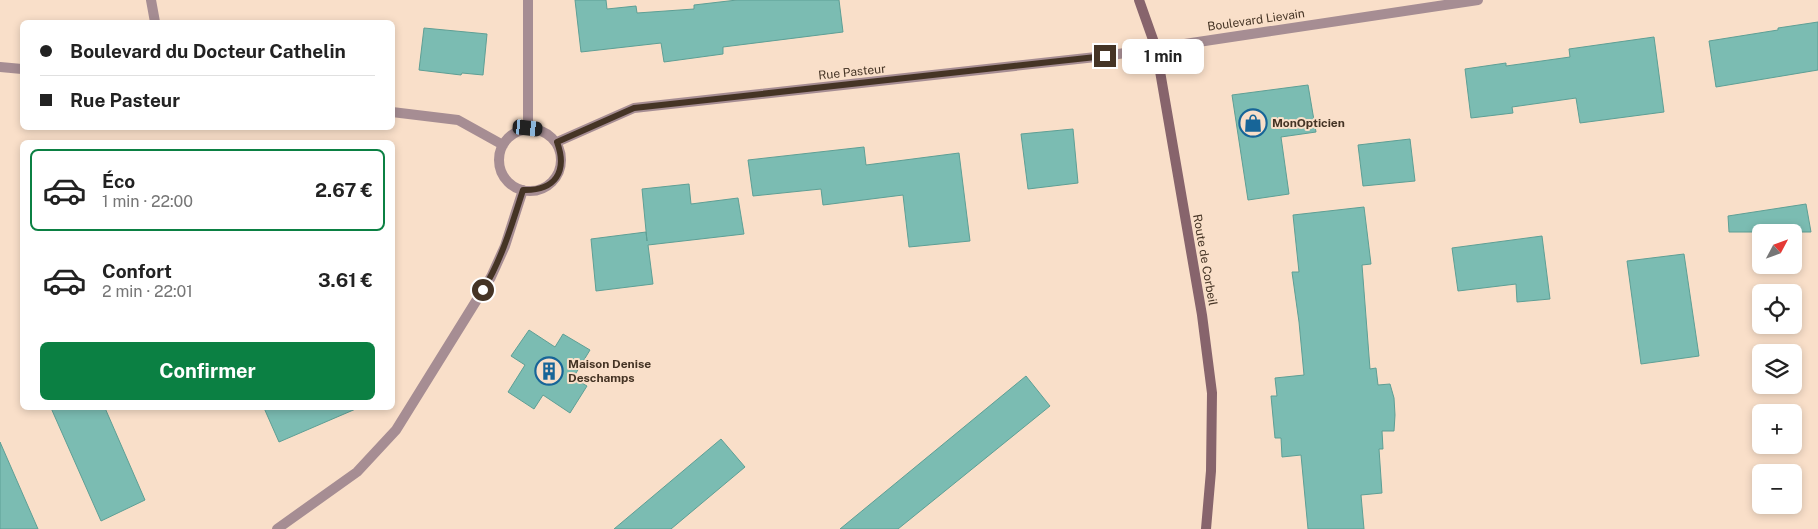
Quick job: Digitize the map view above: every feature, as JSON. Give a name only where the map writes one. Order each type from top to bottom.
[{"type":"main road","name":"Route de Corbeil","points":[[1138,0],[1156,48],[1202,315],[1212,393],[1211,471],[1206,529]]},
{"type":"street","points":[[151,0],[155,20]]},
{"type":"street","points":[[528,0],[528,128]]},
{"type":"street","name":"Boulevard Lievain","points":[[1156,48],[1478,0]]},
{"type":"street","name":"Rue Pasteur","points":[[557,142],[634,108],[1105,56],[1156,48]]},
{"type":"street","points":[[0,67],[20,69]]},
{"type":"street","points":[[395,112],[458,120],[503,145]]},
{"type":"street","points":[[528,128],[539,130],[557,142],[561,154],[561,166],[556,178],[548,186],[536,191],[523,190],[513,186],[505,178],[500,167],[499,156],[503,145],[509,137],[518,131],[528,128]]},
{"type":"street","points":[[277,529],[357,472],[396,430],[491,277],[505,246],[523,190]]},
{"type":"building","points":[[575,0],[606,0],[607,9],[636,6],[637,13],[694,9],[694,5],[737,0],[839,0],[843,32],[723,47],[723,54],[664,62],[661,43],[581,52]]},
{"type":"building","points":[[1818,22],[1818,70],[1716,87],[1709,41]]},
{"type":"building","points":[[424,28],[487,34],[483,75],[462,73],[461,75],[419,70]]},
{"type":"building","points":[[1654,37],[1664,112],[1580,123],[1576,98],[1512,107],[1513,113],[1471,118],[1465,69],[1506,63],[1506,66],[1570,57],[1569,49]]},
{"type":"building","points":[[1308,85],[1316,132],[1281,137],[1289,194],[1248,200],[1232,95]]},
{"type":"building","points":[[1073,129],[1078,183],[1028,189],[1021,134]]},
{"type":"building","points":[[1410,139],[1415,181],[1363,186],[1358,145]]},
{"type":"building","points":[[864,147],[866,165],[959,153],[970,241],[909,247],[903,195],[823,205],[821,189],[753,196],[748,160]]},
{"type":"building","points":[[689,184],[691,204],[738,198],[744,234],[648,245],[653,284],[596,291],[591,239],[646,232],[647,241],[642,189]]},
{"type":"building","points":[[1806,204],[1811,232],[1802,232],[1802,224],[1752,224],[1752,232],[1729,232],[1728,216]]},
{"type":"building","points":[[1364,207],[1371,264],[1362,265],[1370,369],[1376,368],[1378,385],[1390,384],[1394,398],[1394,431],[1382,431],[1383,449],[1379,449],[1382,493],[1361,495],[1364,529],[1308,529],[1301,455],[1282,457],[1281,438],[1275,438],[1271,396],[1277,396],[1275,378],[1304,375],[1292,272],[1299,272],[1293,215]]},
{"type":"building","points":[[1542,236],[1550,299],[1517,302],[1516,284],[1458,291],[1452,248]]},
{"type":"building","points":[[1684,254],[1699,356],[1641,364],[1627,261]]},
{"type":"building","name":"Maison Denise Deschamps","points":[[529,330],[555,347],[563,334],[590,350],[573,378],[587,386],[570,413],[543,395],[534,409],[508,392],[525,365],[511,356]]},
{"type":"building","points":[[1026,376],[1050,406],[898,529],[840,529]]},
{"type":"building","points":[[52,410],[106,410],[145,500],[101,521]]},
{"type":"building","points":[[265,410],[353,410],[279,442]]},
{"type":"building","points":[[721,439],[745,467],[671,529],[614,529]]},
{"type":"building","points":[[0,442],[38,529],[0,529]]},
{"type":"place","name":"MonOpticien","points":[[1253,123]]},
{"type":"place","name":"Maison Denise Deschamps","points":[[549,371]]},
{"type":"route","points":[[483,290],[505,246],[523,190],[536,191],[548,186],[556,178],[561,166],[561,154],[557,142],[634,108],[1105,56]]}]
